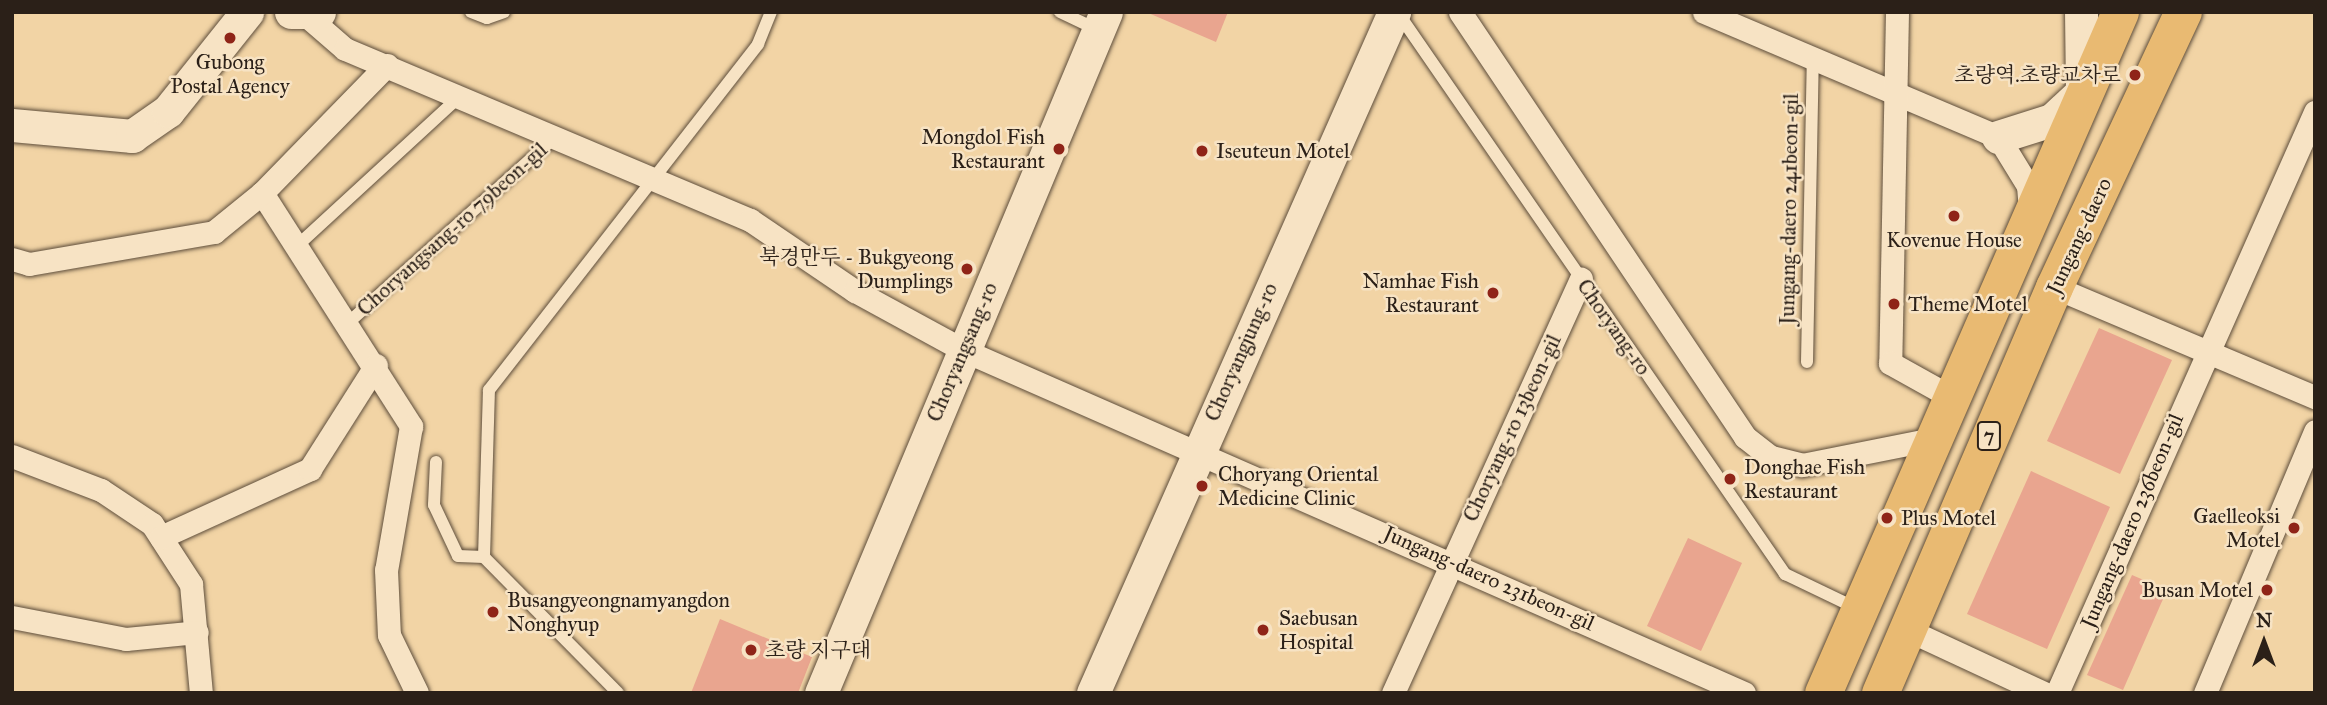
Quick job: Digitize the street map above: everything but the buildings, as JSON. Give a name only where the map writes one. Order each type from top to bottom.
[{"type":"main road","points":[[1824,693],[2030,210],[2120,12]]},
{"type":"main road","name":"Jungang-daero","points":[[1880,693],[2054,287],[2183,12]]},
{"type":"street","points":[[12,125],[132,136],[168,111],[247,12]]},
{"type":"street","name":"Choryangjung-ro","points":[[1093,693],[1196,451],[1396,12]]},
{"type":"street","points":[[1460,12],[1745,437],[1771,457],[1802,465],[1932,439]]},
{"type":"street","points":[[1704,12],[1998,137],[2028,186],[2030,210]]},
{"type":"street","points":[[1897,12],[1890,363],[1951,397]]},
{"type":"street","points":[[1998,137],[2052,120],[2082,92],[2081,12]]},
{"type":"street","name":"Choryangsang-ro 79beon-gil","points":[[306,14],[345,49],[461,94],[648,180],[750,220],[855,291],[962,350]]},
{"type":"street","name":"Choryangsang-ro","points":[[821,693],[962,350],[1102,21]]},
{"type":"street","points":[[12,259],[29,264],[214,232],[262,193],[387,65]]},
{"type":"street","name":"Jungang-daero 236beon-gil","points":[[2057,693],[2206,349],[2315,112]]},
{"type":"street","points":[[262,193],[349,322],[411,426],[386,570],[390,635],[416,693]]},
{"type":"street","name":"Choryang-ro 13beon-gil","points":[[1393,693],[1581,279]]},
{"type":"street","points":[[2054,287],[2315,397]]},
{"type":"street","name":"Jungang-daero 231beon-gil","points":[[962,350],[1452,560],[1716,687],[1744,693]]},
{"type":"street","points":[[161,537],[310,470],[376,365]]},
{"type":"street","points":[[2205,693],[2315,431]]},
{"type":"street","points":[[12,456],[101,490],[161,537],[191,584],[201,693]]},
{"type":"street","points":[[12,617],[126,639],[197,632]]},
{"type":"street","points":[[1908,631],[2044,693]]},
{"type":"lane","points":[[471,12],[487,18],[504,12]]},
{"type":"lane","points":[[484,557],[489,390],[648,180],[758,44],[771,12]]},
{"type":"lane","points":[[1060,12],[1102,21]]},
{"type":"lane","name":"Choryang-ro","points":[[1396,12],[1785,574],[1858,609]]},
{"type":"lane","name":"Jungang-daero 241beon-gil","points":[[1807,362],[1812,58]]},
{"type":"lane","points":[[298,245],[461,94]]},
{"type":"lane","name":"Choryangsang-ro 79beon-gil","points":[[349,322],[556,136]]},
{"type":"lane","points":[[436,463],[434,505],[458,556],[484,557],[618,693]]},
{"type":"place","name":"Gubong Postal Agency","points":[[230,38]]},
{"type":"place","name":"초량역.초량교차로","points":[[2135,75]]},
{"type":"place","name":"Mongdol Fish Restaurant","points":[[1059,149]]},
{"type":"place","name":"Iseuteun Motel","points":[[1202,151]]},
{"type":"place","name":"Kovenue House","points":[[1954,216]]},
{"type":"place","name":"북경만두 - Bukgyeong Dumplings","points":[[967,269]]},
{"type":"place","name":"Namhae Fish Restaurant","points":[[1493,293]]},
{"type":"place","name":"Theme Motel","points":[[1894,304]]},
{"type":"place","name":"Donghae Fish Restaurant","points":[[1730,479]]},
{"type":"place","name":"Choryang Oriental Medicine Clinic","points":[[1202,486]]},
{"type":"place","name":"Plus Motel","points":[[1887,518]]},
{"type":"place","name":"Gaelleoksi Motel","points":[[2294,528]]},
{"type":"place","name":"Busan Motel","points":[[2267,590]]},
{"type":"place","name":"Busangyeongnamyangdon Nonghyup","points":[[493,612]]},
{"type":"place","name":"Saebusan Hospital","points":[[1263,630]]},
{"type":"place","name":"초량 지구대","points":[[751,650]]}]
